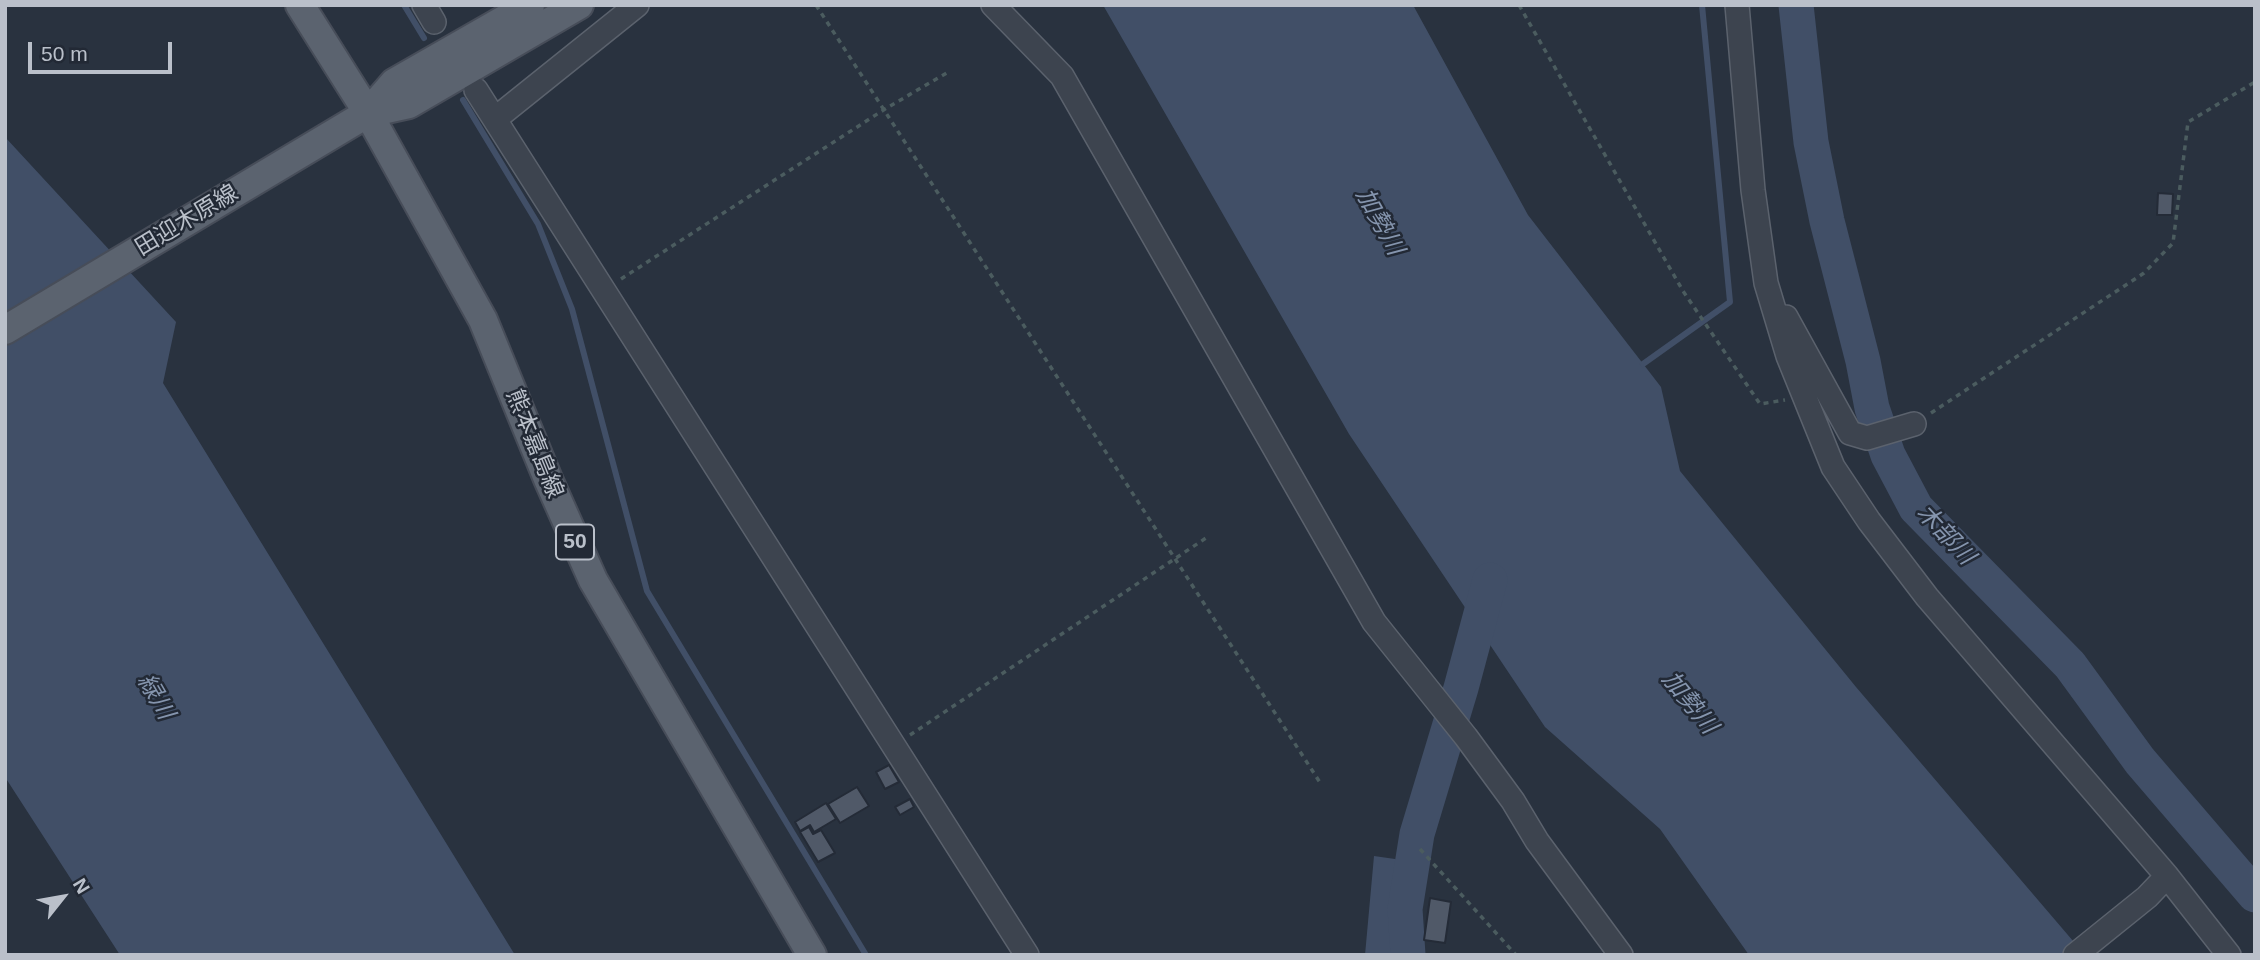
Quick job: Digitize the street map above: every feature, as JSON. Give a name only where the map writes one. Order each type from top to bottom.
[{"type":"main road","name":"熊本嘉島線","points":[[300,5],[368,113],[483,320],[593,580],[812,955]]},
{"type":"main road","name":"田迎木原線","points":[[5,330],[368,113],[394,83],[530,5]]},
{"type":"main road","name":"田迎木原線","points":[[368,113],[409,104],[579,5]]},
{"type":"street","points":[[495,119],[638,5]]},
{"type":"street","points":[[993,5],[1062,76],[1374,622],[1466,737],[1513,801],[1537,841],[1621,955]]},
{"type":"street","points":[[1737,5],[1753,190],[1766,283],[1788,356],[1833,467],[1877,532],[1927,597],[2167,876],[2229,955]]},
{"type":"street","points":[[476,90],[1027,955]]},
{"type":"street","points":[[1766,283],[1850,433],[1867,438],[1914,424]]},
{"type":"street","points":[[2075,955],[2147,897],[2167,876]]},
{"type":"path","points":[[816,5],[1321,784]]},
{"type":"path","points":[[1519,5],[1683,291],[1760,404],[1783,401],[1803,393]]},
{"type":"path","points":[[603,291],[885,109],[950,71]]},
{"type":"path","points":[[1914,424],[2144,274],[2173,243],[2188,122],[2255,82]]},
{"type":"path","points":[[894,746],[1206,538]]},
{"type":"path","points":[[1420,849],[1516,955]]},
{"type":"water","points":[[1103,5],[1413,5],[1528,215],[1661,387],[1680,471],[1856,687],[2085,955],[1749,955],[1660,829],[1545,727],[1349,434]]},
{"type":"water","name":"緑川","points":[[5,137],[176,322],[163,383],[515,955],[120,955],[5,777]]},
{"type":"water","points":[[1374,856],[1409,861],[1397,955],[1365,955]]},
{"type":"building","points":[[2158,193],[2173,194],[2172,215],[2157,215]]},
{"type":"building","points":[[889,765],[899,782],[885,789],[876,772]]},
{"type":"building","points":[[857,787],[869,806],[840,823],[828,804]]},
{"type":"building","points":[[910,799],[914,807],[900,815],[895,807]]},
{"type":"building","points":[[826,803],[836,819],[814,832],[810,825],[800,831],[795,822]]},
{"type":"building","points":[[809,827],[813,834],[821,830],[835,853],[818,862],[800,832]]},
{"type":"building","points":[[1430,898],[1451,902],[1445,943],[1424,940]]},
{"type":"waterway","points":[[404,5],[424,38]]},
{"type":"waterway","points":[[1643,364],[1730,302],[1702,5]]},
{"type":"waterway","name":"木部川","points":[[1796,5],[1811,142],[1827,221],[1863,361],[1872,408],[1888,455],[1916,508],[2070,665],[2140,761],[2255,895]]},
{"type":"waterway","points":[[463,100],[538,224],[572,309],[647,591],[866,955]]},
{"type":"waterway","name":"加勢川","points":[[1408,955],[1405,909],[1417,834],[1490,580]]}]
